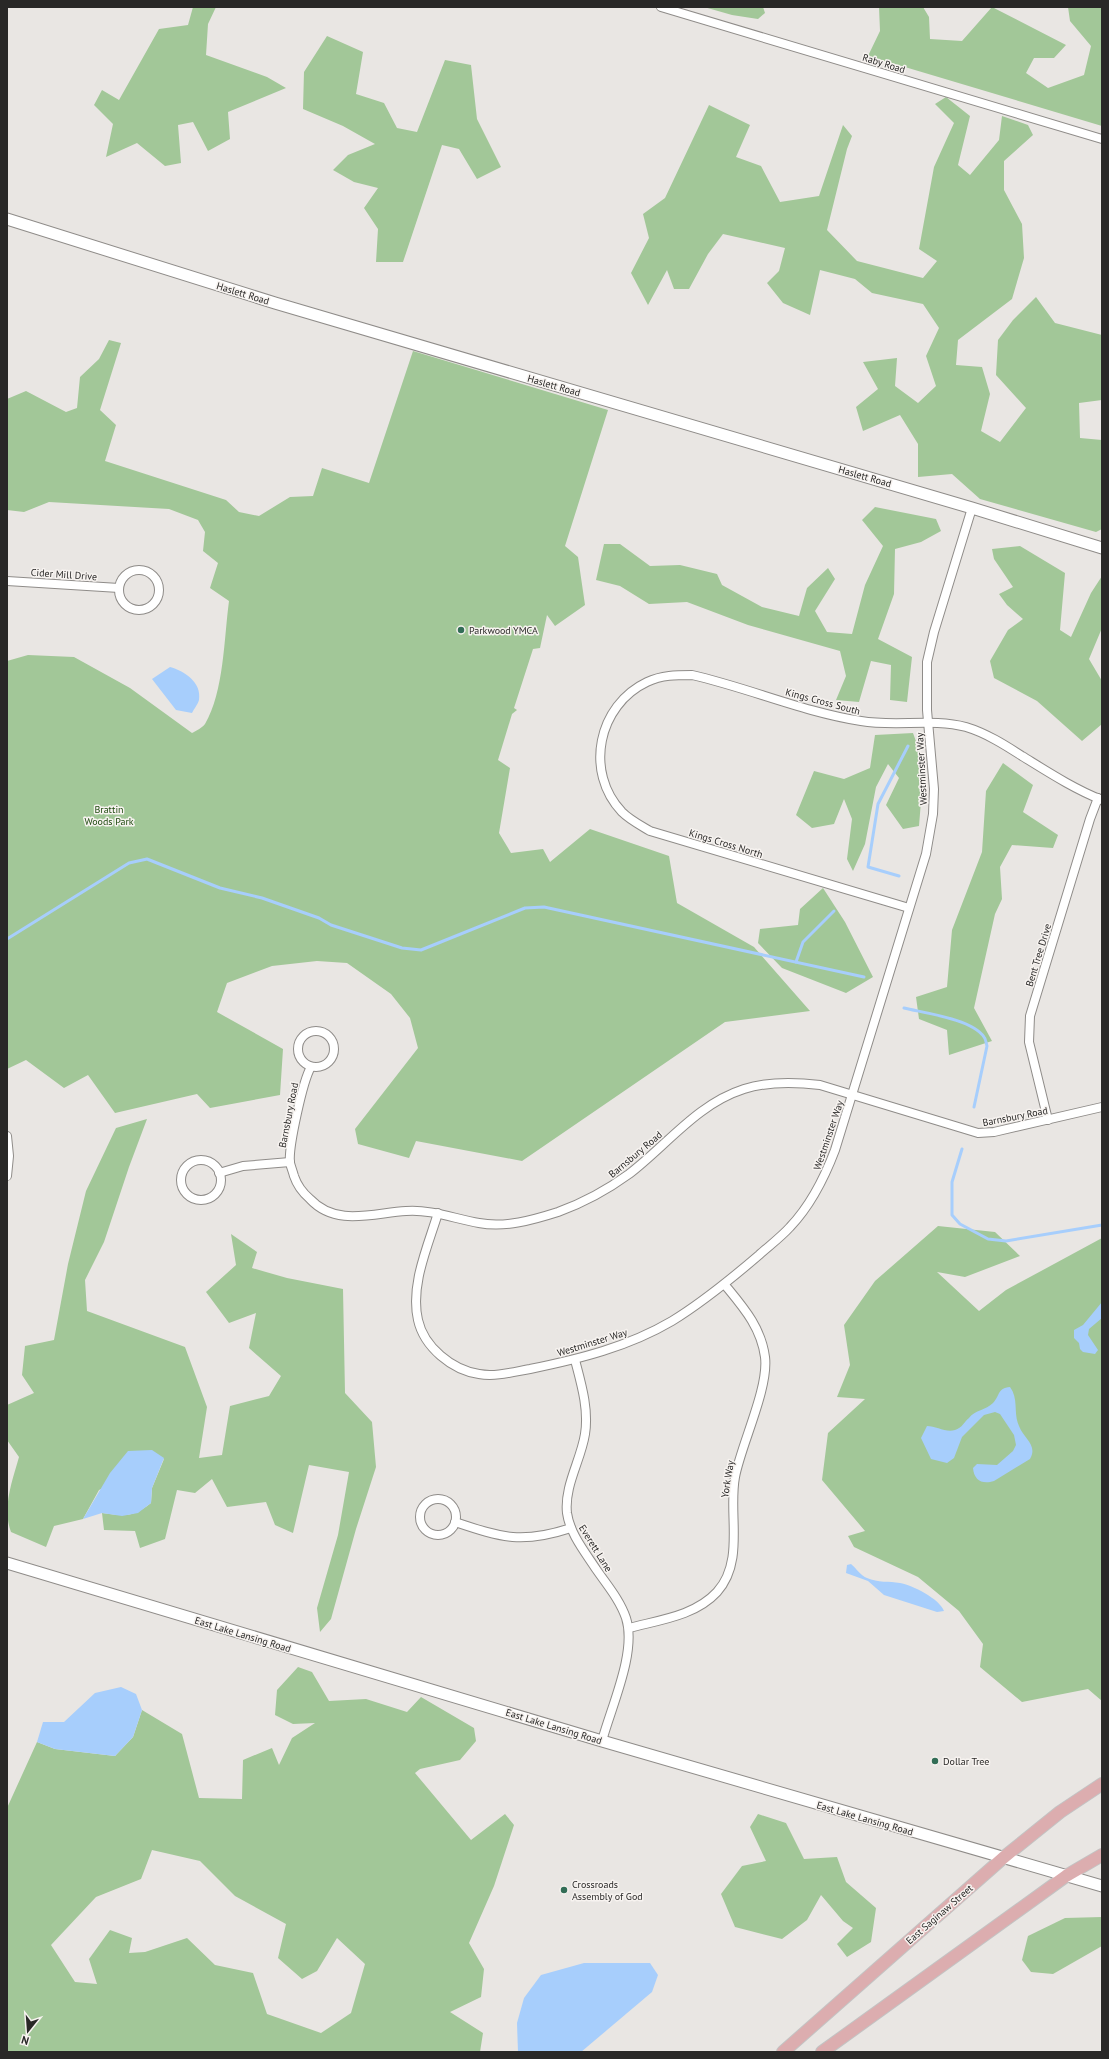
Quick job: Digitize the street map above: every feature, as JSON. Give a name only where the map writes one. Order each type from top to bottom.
[{"type":"main road","name":"Haslett Road","points":[[7,219],[283,305],[972,508],[1102,548]]},
{"type":"main road","name":"East Lake Lansing Road","points":[[7,1563],[602,1741],[1102,1886]]},
{"type":"main road","name":"East Saginaw Street","points":[[788,2050],[1003,1858],[1060,1812],[1102,1784]]},
{"type":"main road","points":[[822,2052],[1066,1876],[1102,1856]]},
{"type":"street","name":"Raby Road","points":[[660,7],[1102,139]]},
{"type":"street","name":"Westminster Way","points":[[438,1214],[418,1282],[416,1302],[418,1321],[426,1339],[440,1356],[459,1369],[480,1375],[501,1374],[575,1360],[646,1335],[672,1321],[725,1284],[789,1228],[811,1201],[835,1150],[926,854],[933,814],[934,789],[926,682],[927,662],[934,632],[972,508]]},
{"type":"street","points":[[135,570],[142,570],[153,576],[159,588],[155,601],[151,606],[139,610],[132,609],[122,601],[119,588],[124,576],[135,570]]},
{"type":"street","name":"Cider Mill Drive","points":[[7,581],[119,588]]},
{"type":"street","name":"Kings Cross South","points":[[602,734],[615,708],[624,698],[647,682],[675,675],[692,675],[820,712],[862,722],[881,724],[929,722],[967,727],[989,736],[1050,773],[1100,799]]},
{"type":"street","name":"Kings Cross North","points":[[602,734],[599,760],[605,785],[612,799],[622,813],[635,823],[650,831],[909,908]]},
{"type":"street","name":"Bent Tree Drive","points":[[1048,1120],[1029,1042],[1030,1021],[1090,819],[1100,799]]},
{"type":"street","points":[[311,1031],[323,1032],[328,1035],[334,1046],[332,1058],[323,1066],[311,1067],[301,1060],[297,1049],[298,1043],[311,1031]]},
{"type":"street","name":"Barnsbury Road","points":[[311,1067],[304,1082],[290,1162],[295,1179],[304,1193],[316,1206],[330,1213],[345,1217],[361,1217],[408,1211],[438,1214],[481,1224],[507,1224],[533,1220],[585,1201],[630,1173],[704,1109],[744,1089],[770,1084],[795,1082],[820,1085],[978,1132],[994,1132],[1102,1106]]},
{"type":"street","points":[[7,1136],[9,1156],[7,1176]]},
{"type":"street","points":[[194,1161],[206,1161],[216,1168],[219,1173],[220,1186],[211,1197],[198,1200],[191,1197],[182,1187],[182,1174],[184,1169],[194,1161]]},
{"type":"street","points":[[219,1173],[243,1166],[290,1162]]},
{"type":"street","name":"York Way","points":[[629,1628],[683,1614],[697,1608],[718,1591],[725,1580],[730,1567],[734,1549],[733,1494],[735,1477],[763,1380],[766,1359],[762,1339],[750,1316],[725,1284]]},
{"type":"street","name":"Everett Lane","points":[[575,1360],[586,1419],[585,1434],[567,1498],[567,1514],[571,1528],[581,1546],[620,1603],[629,1628],[628,1652],[602,1741]]},
{"type":"street","points":[[442,1500],[448,1502],[455,1511],[455,1522],[448,1532],[437,1535],[426,1530],[422,1526],[420,1514],[422,1509],[431,1501],[442,1500]]},
{"type":"street","points":[[455,1522],[494,1535],[516,1538],[540,1537],[571,1528]]},
{"type":"green space","points":[[193,7],[216,7],[208,24],[206,55],[267,77],[286,88],[228,112],[230,139],[208,151],[193,122],[178,125],[181,163],[165,166],[137,143],[106,157],[113,124],[94,105],[102,90],[119,100],[159,29],[188,25]]},
{"type":"green space","points":[[704,7],[763,7],[765,13],[758,19],[732,15]]},
{"type":"green space","points":[[879,7],[923,7],[929,17],[930,39],[962,41],[992,7],[1066,45],[1054,58],[1034,58],[1026,73],[1048,88],[1084,75],[1091,46],[1070,21],[1068,7],[1102,7],[1102,126],[868,56],[880,31]]},
{"type":"green space","points":[[327,36],[363,52],[356,94],[384,103],[397,128],[417,132],[445,60],[471,65],[477,119],[501,167],[477,179],[459,149],[442,145],[403,262],[376,262],[378,229],[364,208],[378,188],[354,182],[333,170],[348,155],[375,144],[343,126],[303,109],[304,72]]},
{"type":"green space","points":[[946,97],[970,116],[958,165],[970,175],[999,140],[1002,116],[1028,125],[1033,135],[1004,161],[1004,190],[1022,224],[1024,258],[1012,299],[958,340],[956,365],[982,367],[990,394],[981,431],[1000,442],[1026,408],[996,375],[998,340],[1013,320],[1036,297],[1055,323],[1102,335],[1102,400],[1079,403],[1080,438],[1102,440],[1102,529],[1096,532],[980,499],[952,474],[918,477],[918,444],[900,415],[863,431],[856,407],[878,389],[863,362],[897,358],[895,386],[918,403],[936,386],[926,356],[939,328],[923,304],[872,293],[855,279],[820,270],[810,315],[783,303],[767,283],[779,271],[785,248],[723,234],[708,254],[689,289],[674,289],[667,270],[648,305],[631,273],[649,238],[643,214],[665,198],[709,105],[750,125],[736,157],[761,166],[780,202],[819,196],[843,125],[852,136],[847,149],[827,230],[857,261],[923,278],[937,261],[919,249],[934,167],[954,123],[935,104]]},
{"type":"green space","name":"Brattin Woods Park","points":[[109,340],[121,343],[100,410],[116,425],[105,461],[226,500],[239,512],[259,516],[290,497],[313,496],[322,468],[369,483],[413,351],[608,410],[565,546],[578,557],[585,605],[555,626],[547,615],[540,648],[533,649],[514,708],[517,710],[512,714],[498,760],[510,768],[499,833],[511,853],[543,849],[550,862],[590,829],[669,856],[677,903],[754,947],[810,1011],[725,1022],[522,1161],[416,1141],[409,1158],[358,1144],[355,1129],[418,1048],[410,1018],[391,994],[347,963],[317,961],[272,966],[227,983],[217,1012],[283,1049],[280,1095],[210,1108],[197,1094],[115,1113],[88,1075],[64,1088],[26,1060],[7,1069],[7,661],[28,655],[74,657],[130,688],[192,733],[205,724],[211,711],[220,681],[229,601],[210,588],[218,563],[203,551],[205,532],[198,520],[169,509],[49,502],[24,512],[7,510],[7,399],[26,391],[66,412],[77,408],[80,377],[99,359]]},
{"type":"green space","points":[[875,507],[936,519],[941,531],[921,542],[895,549],[894,594],[878,639],[912,657],[907,702],[890,700],[891,665],[871,661],[859,702],[836,700],[846,676],[840,651],[748,625],[687,602],[649,604],[620,586],[596,580],[604,544],[620,544],[650,566],[680,565],[717,574],[722,585],[762,607],[799,616],[807,588],[828,568],[835,579],[815,611],[827,632],[852,634],[865,585],[883,546],[862,520]]},
{"type":"green space","points":[[1020,546],[1065,573],[1060,630],[1071,637],[1091,593],[1102,576],[1102,628],[1089,659],[1102,681],[1102,724],[1082,741],[1037,701],[994,678],[990,661],[1008,630],[1023,619],[1007,605],[999,594],[1013,587],[994,559],[992,549]]},
{"type":"green space","points":[[913,733],[924,764],[919,826],[903,829],[886,805],[899,778],[888,764],[876,787],[865,844],[853,871],[847,859],[852,819],[844,799],[834,824],[812,828],[796,815],[814,771],[844,779],[870,768],[875,735]]},
{"type":"green space","points":[[1003,763],[1033,785],[1023,812],[1058,835],[1053,848],[1012,845],[1000,867],[1002,899],[995,914],[974,1008],[992,1041],[949,1055],[947,1030],[919,1019],[916,997],[947,987],[952,930],[982,852],[986,791]]},
{"type":"green space","points":[[823,888],[845,922],[873,977],[846,993],[782,968],[758,943],[760,929],[798,925],[800,909]]},
{"type":"green space","points":[[147,1119],[104,1242],[85,1280],[87,1311],[185,1347],[207,1407],[199,1458],[222,1455],[230,1406],[269,1396],[281,1376],[249,1348],[256,1313],[229,1323],[206,1292],[236,1265],[231,1234],[257,1252],[252,1268],[287,1278],[343,1289],[345,1393],[372,1422],[376,1467],[356,1529],[331,1619],[320,1632],[317,1608],[338,1535],[349,1472],[309,1465],[293,1533],[275,1525],[266,1502],[227,1507],[212,1479],[195,1493],[177,1490],[165,1539],[140,1548],[135,1531],[104,1530],[102,1513],[117,1515],[133,1514],[151,1503],[152,1488],[164,1459],[99,1490],[83,1519],[54,1526],[46,1547],[11,1532],[7,1514],[8,1504],[11,1485],[19,1457],[7,1440],[7,1405],[34,1393],[22,1375],[25,1346],[54,1340],[68,1264],[86,1191],[116,1128]]},
{"type":"green space","points":[[938,1226],[995,1232],[1020,1256],[965,1277],[937,1272],[979,1311],[1006,1290],[1102,1238],[1102,1701],[1088,1689],[1022,1702],[980,1667],[983,1644],[959,1611],[918,1577],[854,1547],[848,1536],[865,1531],[822,1480],[828,1433],[865,1399],[837,1397],[850,1365],[844,1325],[875,1281]]},
{"type":"green space","points":[[298,1667],[312,1672],[329,1701],[366,1699],[407,1712],[421,1697],[474,1728],[476,1741],[460,1760],[420,1769],[415,1773],[471,1840],[505,1814],[514,1825],[494,1886],[469,1943],[484,1969],[481,1997],[450,2012],[483,2033],[480,2052],[7,2052],[7,1808],[37,1742],[55,1749],[115,1756],[133,1737],[142,1710],[182,1734],[199,1798],[242,1799],[243,1760],[272,1748],[279,1765],[292,1738],[315,1723],[293,1724],[275,1715],[277,1690]],"holes":[[[152,1850],[200,1861],[235,1896],[286,1924],[278,1958],[302,1979],[317,1971],[337,1938],[365,1964],[351,2013],[321,2033],[267,2014],[253,1973],[215,1965],[187,1938],[145,1952],[129,1953],[132,1938],[110,1930],[89,1959],[97,1984],[75,1982],[51,1945],[96,1897],[141,1879]]]},
{"type":"green space","points":[[758,1814],[786,1823],[804,1859],[837,1857],[846,1882],[876,1908],[871,1942],[847,1957],[837,1944],[853,1928],[843,1921],[821,1895],[807,1920],[782,1939],[735,1927],[721,1894],[742,1866],[766,1861],[750,1827]]},
{"type":"green space","points":[[1102,1917],[1102,1946],[1053,1974],[1031,1972],[1022,1960],[1028,1936],[1065,1918]]},
{"type":"water","points":[[170,667],[186,674],[198,688],[199,700],[192,713],[176,710],[152,679]]},
{"type":"water","points":[[1102,1302],[1102,1318],[1089,1329],[1088,1335],[1098,1350],[1095,1354],[1083,1352],[1080,1349],[1079,1343],[1074,1338],[1074,1330],[1083,1325]]},
{"type":"water","points":[[1010,1387],[1014,1396],[1017,1421],[1021,1431],[1031,1446],[1032,1454],[1030,1459],[994,1481],[982,1482],[975,1476],[973,1468],[977,1464],[997,1465],[1013,1451],[1016,1445],[1014,1435],[1000,1414],[995,1412],[984,1415],[962,1437],[954,1458],[947,1463],[931,1459],[921,1438],[927,1426],[948,1431],[957,1429],[971,1415],[993,1403],[1003,1389]]},
{"type":"water","points":[[152,1450],[164,1458],[152,1488],[151,1503],[138,1513],[122,1516],[102,1513],[83,1519],[110,1473],[128,1451]]},
{"type":"water","points":[[851,1564],[861,1574],[871,1580],[905,1584],[918,1590],[931,1597],[941,1606],[944,1611],[937,1612],[884,1595],[868,1581],[846,1573],[847,1565]]},
{"type":"water","points":[[121,1687],[136,1694],[142,1710],[133,1737],[115,1756],[55,1749],[37,1742],[43,1722],[64,1722],[95,1693]]},
{"type":"water","points":[[584,1963],[650,1963],[658,1975],[652,1992],[581,2052],[518,2052],[517,2023],[524,1998],[541,1975]]},
{"type":"waterway","points":[[899,876],[868,867],[878,804],[908,746]]},
{"type":"waterway","points":[[7,939],[129,863],[147,859],[220,888],[262,898],[319,918],[331,925],[402,948],[421,950],[525,908],[544,907],[864,977]]},
{"type":"waterway","points":[[796,962],[803,942],[834,911]]},
{"type":"waterway","points":[[904,1008],[959,1021],[978,1031],[985,1038],[987,1046],[974,1107]]},
{"type":"waterway","points":[[962,1149],[952,1182],[952,1215],[960,1224],[988,1239],[1006,1241],[1102,1225]]},
{"type":"place","name":"Parkwood YMCA","points":[[461,630]]},
{"type":"place","name":"Dollar Tree","points":[[935,1761]]},
{"type":"place","name":"Crossroads Assembly of God","points":[[564,1890]]}]
